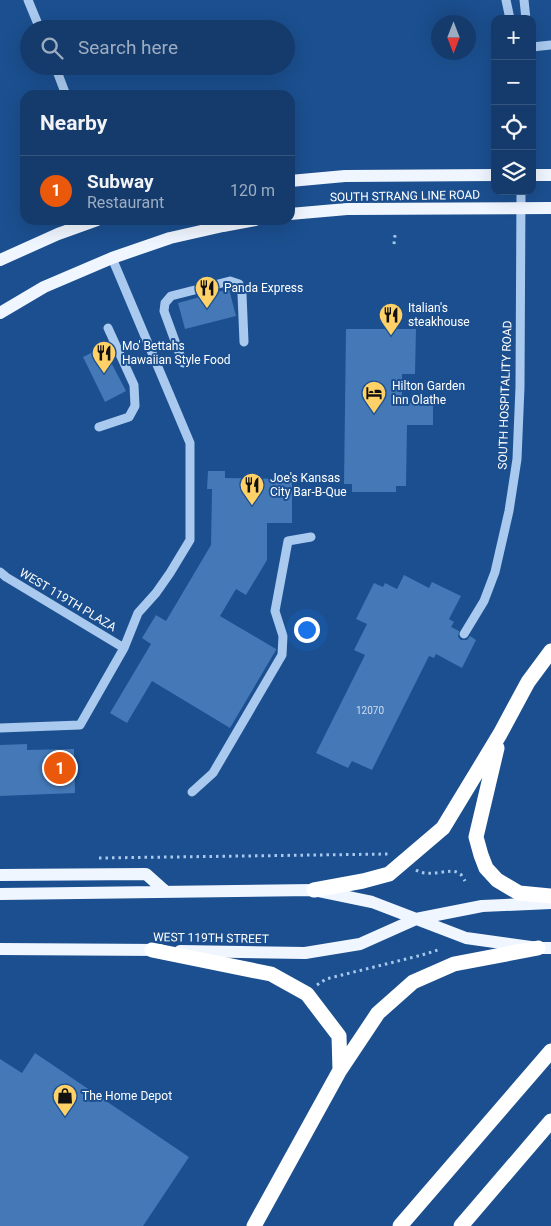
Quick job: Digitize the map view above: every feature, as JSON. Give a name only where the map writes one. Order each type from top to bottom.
[{"type":"highway","points":[[314,890],[363,881],[388,874],[443,828],[500,734],[528,682],[551,651]]},
{"type":"highway","points":[[500,734],[476,837],[481,855],[486,868],[497,880],[505,885],[520,893],[551,896]]},
{"type":"highway","points":[[254,1226],[340,1070],[378,1013],[413,982],[454,964],[544,948]]},
{"type":"highway","points":[[152,950],[271,974],[307,994],[339,1036],[340,1070]]},
{"type":"highway","points":[[400,1226],[551,1051]]},
{"type":"highway","points":[[461,1226],[551,1121]]},
{"type":"main road","name":"SOUTH STRANG LINE ROAD","points":[[295,181],[345,176],[491,175]]},
{"type":"main road","points":[[536,175],[551,175]]},
{"type":"main road","name":"SOUTH STRANG LINE ROAD","points":[[295,214],[348,209],[551,208]]},
{"type":"main road","points":[[0,260],[58,234],[84,225]]},
{"type":"main road","points":[[0,312],[44,287],[112,258],[170,238],[228,225]]},
{"type":"main road","points":[[0,875],[146,874],[165,891]]},
{"type":"main road","points":[[0,894],[314,890],[372,902],[466,938],[544,948]]},
{"type":"main road","name":"WEST 119TH STREET","points":[[0,950],[305,953],[360,944],[416,919],[482,906],[551,903]]},
{"type":"street","points":[[28,0],[36,20]]},
{"type":"street","points":[[506,0],[509,15]]},
{"type":"street","points":[[524,0],[526,15]]},
{"type":"street","points":[[536,47],[551,45]]},
{"type":"street","points":[[58,75],[64,90]]},
{"type":"street","name":"SOUTH HOSPITALITY ROAD","points":[[464,634],[484,601],[495,572],[509,511],[517,459],[520,388],[520,195]]},
{"type":"street","points":[[0,728],[80,725],[124,648],[138,613],[156,593],[190,540],[190,443],[112,258]]},
{"type":"street","points":[[183,363],[164,311],[165,303],[171,296],[230,281],[239,284],[242,294],[244,342]]},
{"type":"street","points":[[99,427],[129,417],[135,406],[134,385],[108,328]]},
{"type":"street","points":[[192,792],[213,773],[282,656],[283,636],[275,612],[288,541],[311,537]]},
{"type":"street","name":"WEST 119TH PLAZA","points":[[0,572],[124,648]]},
{"type":"path","points":[[394,244],[395,235]]},
{"type":"path","points":[[90,858],[388,854]]},
{"type":"path","points":[[414,868],[427,874],[454,871],[461,875],[465,881]]},
{"type":"path","points":[[315,986],[326,979],[422,955],[441,948]]},
{"type":"building","name":"Panda Express","points":[[229,289],[236,316],[185,329],[178,303]]},
{"type":"building","name":"Hilton Garden Inn Olathe","points":[[346,329],[416,329],[415,374],[402,374],[402,403],[433,402],[433,425],[407,425],[406,486],[396,486],[396,492],[352,492],[352,484],[344,484]]},
{"type":"building","name":"Mo' Bettahs Hawaiian Style Food","points":[[103,347],[126,391],[105,402],[83,357]]},
{"type":"building","points":[[208,471],[225,471],[225,478],[292,479],[292,523],[267,523],[267,560],[246,595],[236,589],[220,616],[276,650],[230,728],[152,681],[127,723],[110,713],[151,644],[142,638],[156,615],[166,621],[211,545],[212,489],[207,489]]},
{"type":"building","points":[[404,575],[429,588],[432,582],[461,596],[449,619],[454,622],[451,627],[459,631],[458,637],[461,640],[467,640],[470,636],[476,640],[462,668],[436,654],[434,658],[429,656],[372,770],[352,761],[348,768],[316,753],[365,655],[354,650],[367,624],[356,619],[374,583],[383,587],[385,583],[397,589]]},
{"type":"building","points":[[27,744],[27,750],[74,749],[75,793],[0,796],[0,745]]},
{"type":"building","name":"The Home Depot","points":[[35,1053],[189,1157],[143,1226],[0,1226],[0,1059],[22,1073]]},
{"type":"place","name":"Panda Express","points":[[207,309]]},
{"type":"place","name":"Italian's steakhouse","points":[[391,336]]},
{"type":"place","name":"Mo' Bettahs Hawaiian Style Food","points":[[104,374]]},
{"type":"place","name":"Hilton Garden Inn Olathe","points":[[374,414]]},
{"type":"place","name":"Joe's Kansas City Bar-B-Que","points":[[252,506]]},
{"type":"place","name":"Subway","points":[[60,768]]},
{"type":"place","name":"The Home Depot","points":[[65,1117]]}]
